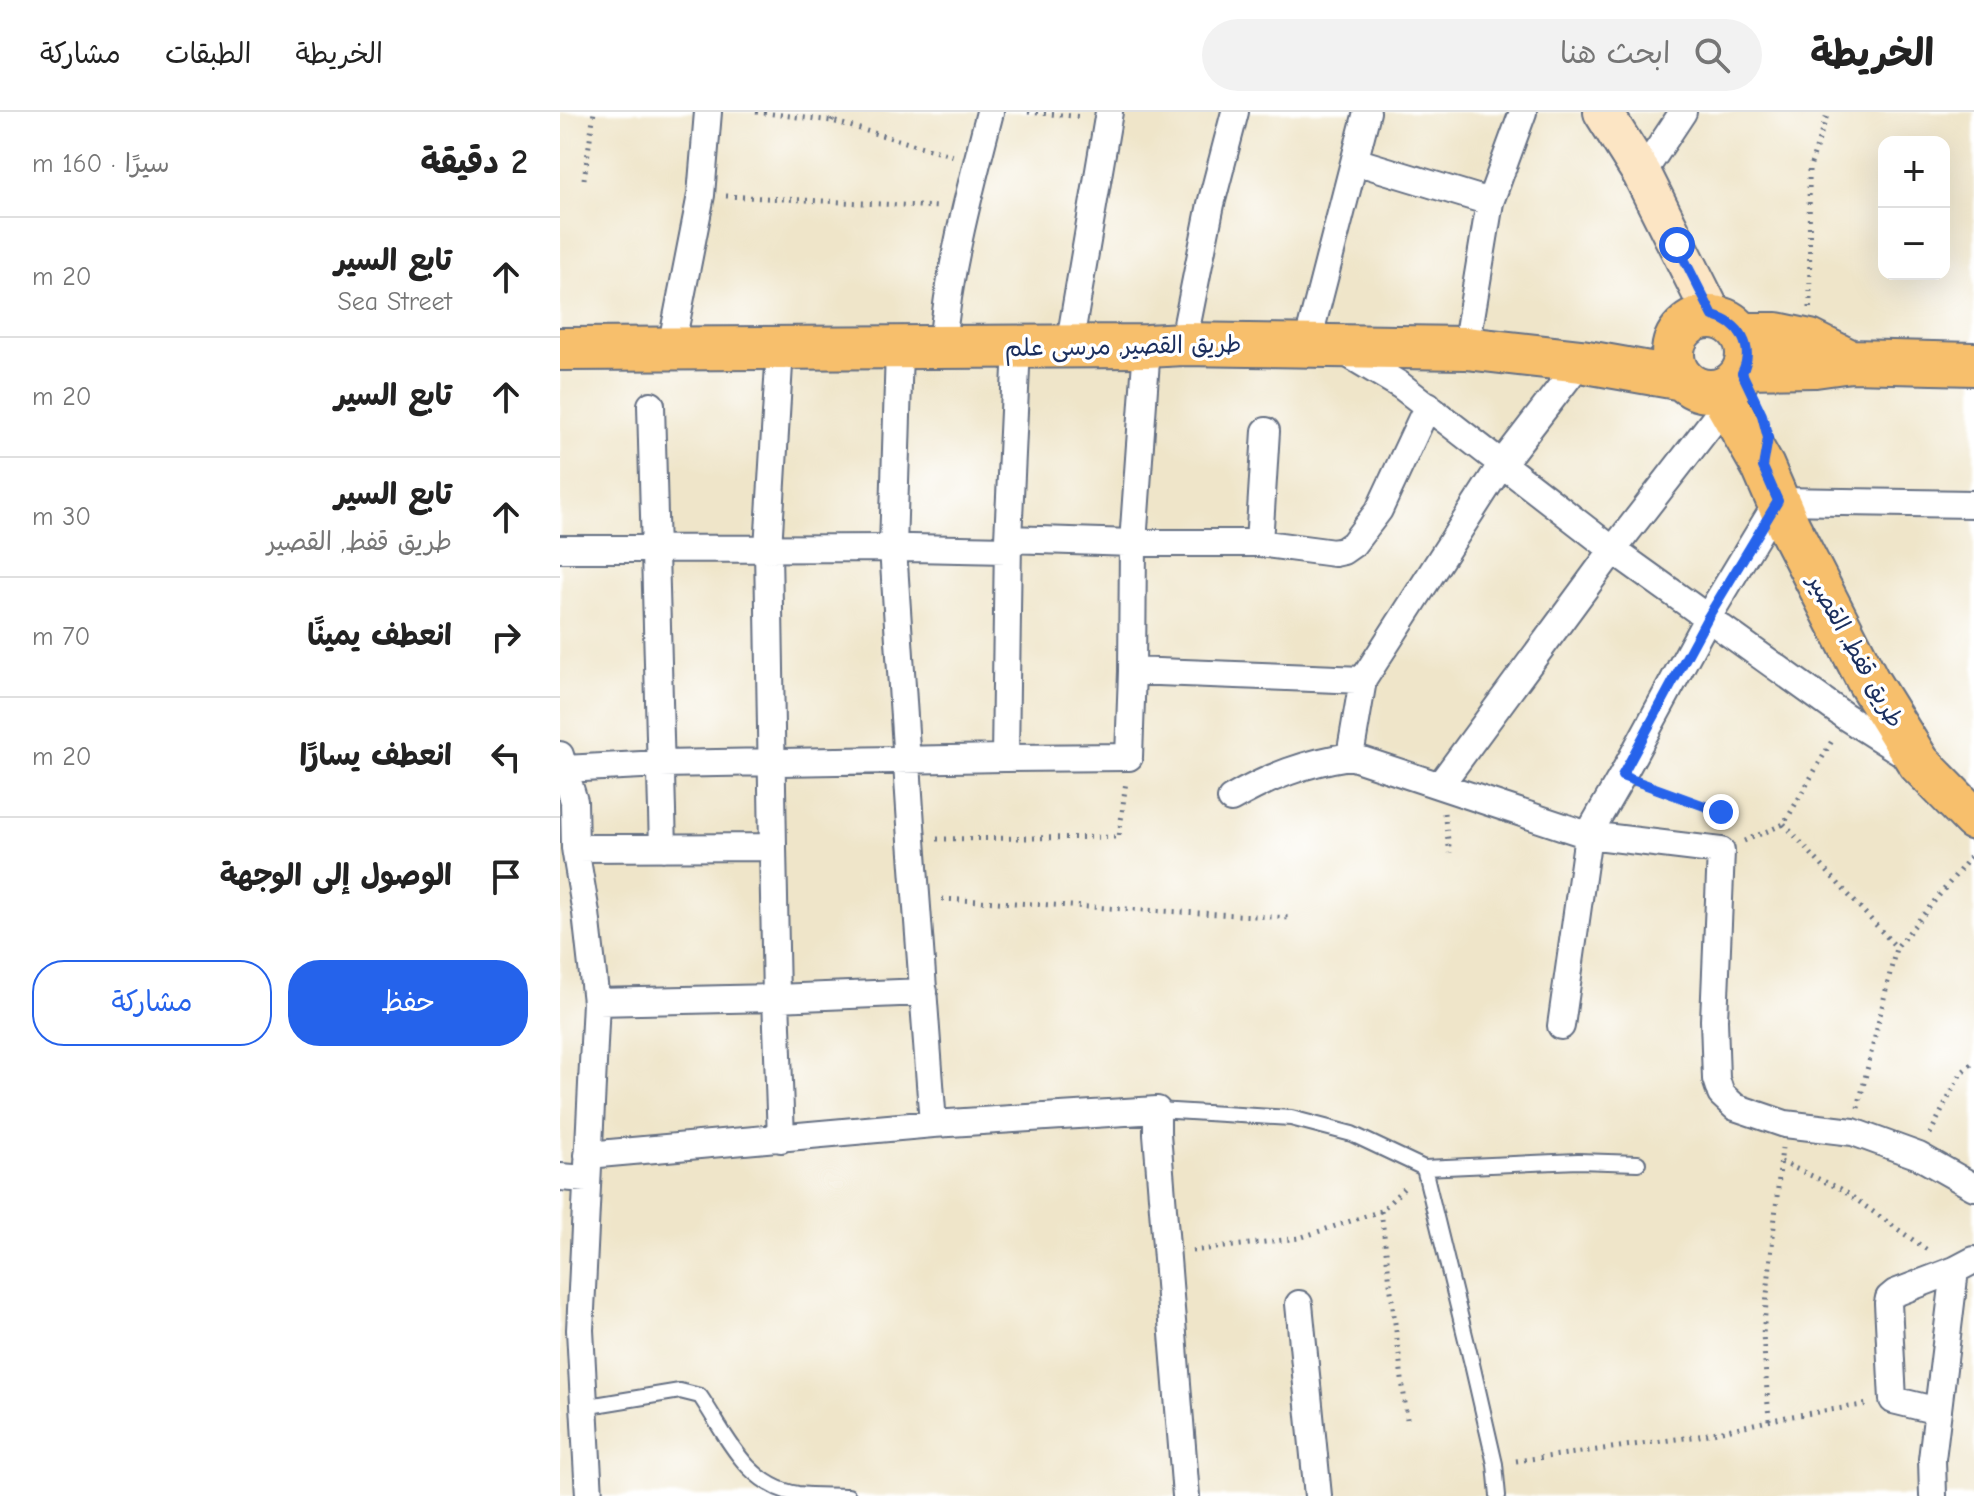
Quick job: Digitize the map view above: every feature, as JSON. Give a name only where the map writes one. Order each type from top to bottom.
[{"type":"main road","points":[[1724,366],[1777,334],[1810,341],[1851,361]]},
{"type":"main road","name":"طريق القصير, مرسى علم","points":[[560,349],[1321,345],[1466,348],[1581,361],[1724,366]]},
{"type":"main road","points":[[1724,366],[1815,366],[1851,361],[1974,364]]},
{"type":"main road","name":"طريق قفط, القصير","points":[[1724,366],[1789,527],[1868,681],[1919,763],[1974,819]]},
{"type":"street","points":[[671,348],[701,195],[708,112]]},
{"type":"street","points":[[933,1124],[893,548],[899,350],[922,347],[946,303],[965,208],[990,112]]},
{"type":"street","points":[[589,1496],[583,1407],[570,1331],[588,1167],[596,1002],[575,848],[574,801],[562,762],[661,764],[1129,757],[1133,543],[1165,345],[1211,204],[1235,112]]},
{"type":"street","points":[[1367,112],[1321,345],[1400,385],[1613,550],[1846,717],[1919,763]]},
{"type":"street","points":[[1466,348],[1490,202],[1523,112]]},
{"type":"street","points":[[1440,785],[1613,550],[1724,366],[1642,174],[1603,112]]},
{"type":"street","points":[[1642,174],[1683,112]]},
{"type":"street","points":[[1069,347],[1108,116]]},
{"type":"street","points":[[1355,161],[1490,202]]},
{"type":"street","points":[[1005,758],[1008,544],[1017,347]]},
{"type":"street","points":[[780,348],[768,549],[781,1139]]},
{"type":"street","points":[[1350,756],[1363,680],[1501,465],[1581,361]]},
{"type":"street","points":[[651,405],[663,848]]},
{"type":"street","points":[[560,549],[1259,543],[1334,553],[1353,544],[1379,510],[1428,405]]},
{"type":"street","points":[[1259,543],[1266,431]]},
{"type":"street","points":[[1561,1026],[1588,835],[1708,617],[1770,484],[1974,504]]},
{"type":"street","points":[[1132,671],[1363,680]]},
{"type":"street","points":[[1231,799],[1293,768],[1350,756],[1588,835],[1721,851],[1714,1020],[1716,1079],[1721,1094],[1735,1107],[1785,1124],[1853,1132],[1919,1156],[1974,1187]]},
{"type":"street","points":[[575,848],[773,847]]},
{"type":"street","points":[[596,1002],[924,992]]},
{"type":"street","points":[[560,1177],[588,1167],[781,1139],[933,1124],[1157,1110],[1186,1496]]},
{"type":"street","points":[[1938,1411],[1893,1400],[1888,1303],[1895,1293],[1965,1265]]},
{"type":"street","points":[[1933,1496],[1932,1459],[1938,1411],[1965,1265]]},
{"type":"street","points":[[1299,1304],[1318,1496]]},
{"type":"lane","points":[[1157,1110],[1291,1118],[1352,1134],[1424,1168],[1578,1161],[1638,1163]]},
{"type":"lane","points":[[1424,1168],[1495,1464],[1498,1496]]},
{"type":"lane","points":[[583,1407],[689,1392],[700,1396],[735,1453],[752,1472],[775,1488],[798,1494],[848,1496]]},
{"type":"path","points":[[584,179],[594,112]]},
{"type":"path","points":[[756,112],[832,121],[977,162]]},
{"type":"path","points":[[832,121],[836,112]]},
{"type":"path","points":[[1028,112],[1108,116]]},
{"type":"path","points":[[1810,341],[1809,170],[1828,112]]},
{"type":"path","points":[[701,195],[965,208]]},
{"type":"path","points":[[1622,776],[1721,812],[1721,851],[1784,824],[1846,717]]},
{"type":"path","points":[[912,840],[1119,837],[1129,757]]},
{"type":"path","points":[[1784,824],[1896,948]]},
{"type":"path","points":[[1853,1132],[1896,948],[1974,853]]},
{"type":"path","points":[[916,897],[1292,918]]},
{"type":"path","points":[[1919,1156],[1961,1073],[1974,1062]]},
{"type":"path","points":[[1769,1420],[1763,1334],[1785,1124]]},
{"type":"path","points":[[1781,1162],[1841,1189],[1965,1265]]},
{"type":"path","points":[[1166,1254],[1299,1238],[1381,1211],[1424,1168]]},
{"type":"path","points":[[1381,1211],[1407,1419]]},
{"type":"path","points":[[1495,1464],[1699,1436],[1769,1420],[1893,1400]]},
{"type":"route","points":[[1677,245],[1713,316],[1736,327],[1744,340],[1747,353],[1742,373],[1762,415],[1768,438],[1763,467],[1778,501],[1708,617],[1622,776],[1721,812]]}]
